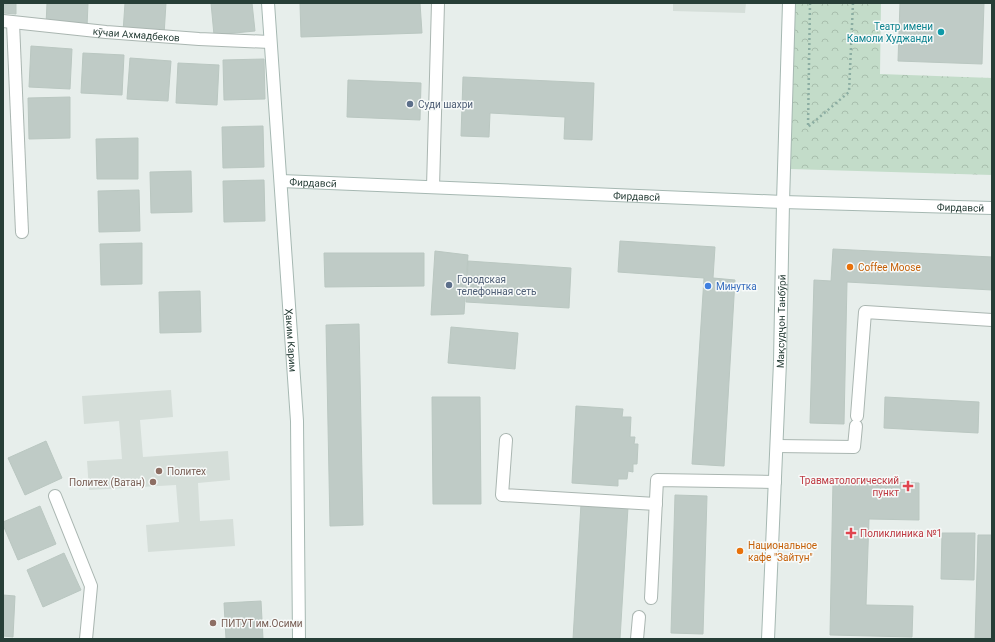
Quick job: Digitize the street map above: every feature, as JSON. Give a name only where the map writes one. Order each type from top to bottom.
[{"type":"street","name":"Ҳаким Карим","points":[[268,3],[297,421],[299,639]]},
{"type":"street","points":[[433,187],[438,3]]},
{"type":"street","name":"Мақсудҷон Танбӯрӣ","points":[[768,639],[780,362],[789,3]]},
{"type":"street","name":"кӯчаи Ахмадбеков","points":[[8,22],[200,40],[270,42]]},
{"type":"street","points":[[8,22],[22,232]]},
{"type":"street","name":"Фирдавсӣ","points":[[281,181],[783,202],[992,208]]},
{"type":"street","points":[[777,446],[854,446],[864,312],[992,320]]},
{"type":"street","points":[[506,440],[502,495],[656,504]]},
{"type":"street","points":[[651,598],[657,480],[775,482]]},
{"type":"street","points":[[55,496],[91,586],[86,639]]},
{"type":"street","points":[[637,639],[639,617]]},
{"type":"path","points":[[810,3],[808,127],[849,92],[853,3]]},
{"type":"shaded area","points":[[673,3],[746,3],[745,13],[673,11]]},
{"type":"shaded area","name":"Политех","points":[[171,390],[173,417],[140,420],[143,457],[228,451],[230,480],[198,483],[200,521],[233,519],[235,546],[148,552],[146,525],[179,522],[176,485],[89,490],[87,461],[122,459],[119,421],[84,424],[82,396]]},
{"type":"green space","points":[[794,3],[881,3],[880,74],[992,78],[992,175],[790,169]]},
{"type":"building","points":[[3,3],[16,3],[16,14],[3,13]]},
{"type":"building","points":[[47,3],[88,3],[87,27],[46,25]]},
{"type":"building","points":[[125,3],[166,3],[164,35],[123,32]]},
{"type":"building","points":[[211,3],[252,3],[255,31],[214,35]]},
{"type":"building","points":[[300,3],[420,3],[422,33],[301,37]]},
{"type":"building","name":"Театр имени Камоли Худжанди","points":[[900,3],[984,3],[982,64],[898,61]]},
{"type":"building","points":[[31,46],[72,49],[70,89],[29,87]]},
{"type":"building","points":[[83,53],[124,55],[122,95],[81,93]]},
{"type":"building","points":[[130,58],[171,61],[168,101],[127,99]]},
{"type":"building","points":[[264,59],[265,99],[224,100],[223,60]]},
{"type":"building","points":[[178,63],[219,65],[217,105],[176,103]]},
{"type":"building","points":[[463,77],[594,83],[592,140],[564,139],[565,117],[490,113],[489,137],[461,136]]},
{"type":"building","points":[[348,80],[421,83],[420,120],[347,117]]},
{"type":"building","points":[[70,97],[70,138],[29,139],[28,98]]},
{"type":"building","points":[[263,126],[264,167],[223,168],[222,127]]},
{"type":"building","points":[[138,138],[138,179],[97,179],[96,139]]},
{"type":"building","points":[[191,171],[192,212],[151,213],[150,172]]},
{"type":"building","points":[[264,180],[265,221],[224,222],[223,181]]},
{"type":"building","points":[[139,190],[140,231],[99,232],[98,191]]},
{"type":"building","points":[[620,241],[715,247],[713,278],[735,280],[724,466],[692,464],[704,278],[618,272]]},
{"type":"building","points":[[142,243],[142,284],[101,285],[100,244]]},
{"type":"building","points":[[833,249],[992,257],[992,290],[847,282],[844,424],[810,423],[814,280],[831,281]]},
{"type":"building","name":"Городская телефонная сеть","points":[[435,251],[468,255],[464,314],[431,315]]},
{"type":"building","points":[[324,253],[424,253],[424,286],[325,287]]},
{"type":"building","points":[[468,261],[571,268],[569,308],[466,302]]},
{"type":"building","points":[[200,291],[201,332],[160,333],[159,292]]},
{"type":"building","points":[[359,324],[363,525],[330,526],[326,325]]},
{"type":"building","points":[[451,327],[518,333],[515,369],[448,363]]},
{"type":"building","points":[[432,397],[480,397],[481,504],[433,504]]},
{"type":"building","points":[[885,397],[979,402],[978,433],[884,428]]},
{"type":"building","points":[[576,406],[623,409],[622,417],[631,417],[630,437],[635,437],[634,444],[638,444],[637,464],[633,464],[633,472],[628,471],[627,479],[618,479],[618,486],[572,483]]},
{"type":"building","points":[[46,441],[62,478],[25,495],[8,458]]},
{"type":"building","points":[[833,481],[919,483],[919,520],[869,519],[866,605],[913,606],[912,637],[830,635]]},
{"type":"building","points":[[675,495],[707,496],[703,634],[671,633]]},
{"type":"building","points":[[581,504],[628,507],[620,639],[573,639]]},
{"type":"building","points":[[40,506],[56,544],[18,560],[3,522]]},
{"type":"building","points":[[942,533],[975,533],[974,580],[941,579]]},
{"type":"building","points":[[978,535],[992,535],[992,639],[975,639]]},
{"type":"building","points":[[64,553],[81,590],[43,607],[27,570]]},
{"type":"building","points":[[3,595],[15,596],[13,637],[3,636]]},
{"type":"building","points":[[261,601],[263,639],[226,639],[224,603]]},
{"type":"place","name":"Театр имени Камоли Худжанди","points":[[941,32]]},
{"type":"place","name":"Суди шахри","points":[[410,104]]},
{"type":"place","name":"Coffee Moose","points":[[850,267]]},
{"type":"place","name":"Городская телефонная сеть","points":[[449,285]]},
{"type":"place","name":"Минутка","points":[[708,286]]},
{"type":"place","name":"Политех","points":[[159,471]]},
{"type":"place","name":"Политех (Ватан)","points":[[153,482]]},
{"type":"place","name":"Травматологический пункт","points":[[908,486]]},
{"type":"place","name":"Поликлиника №1","points":[[851,533]]},
{"type":"place","name":"Национальное кафе \"Зайтун\"","points":[[740,551]]},
{"type":"place","name":"ПИТУТ им.Осими","points":[[213,623]]}]
